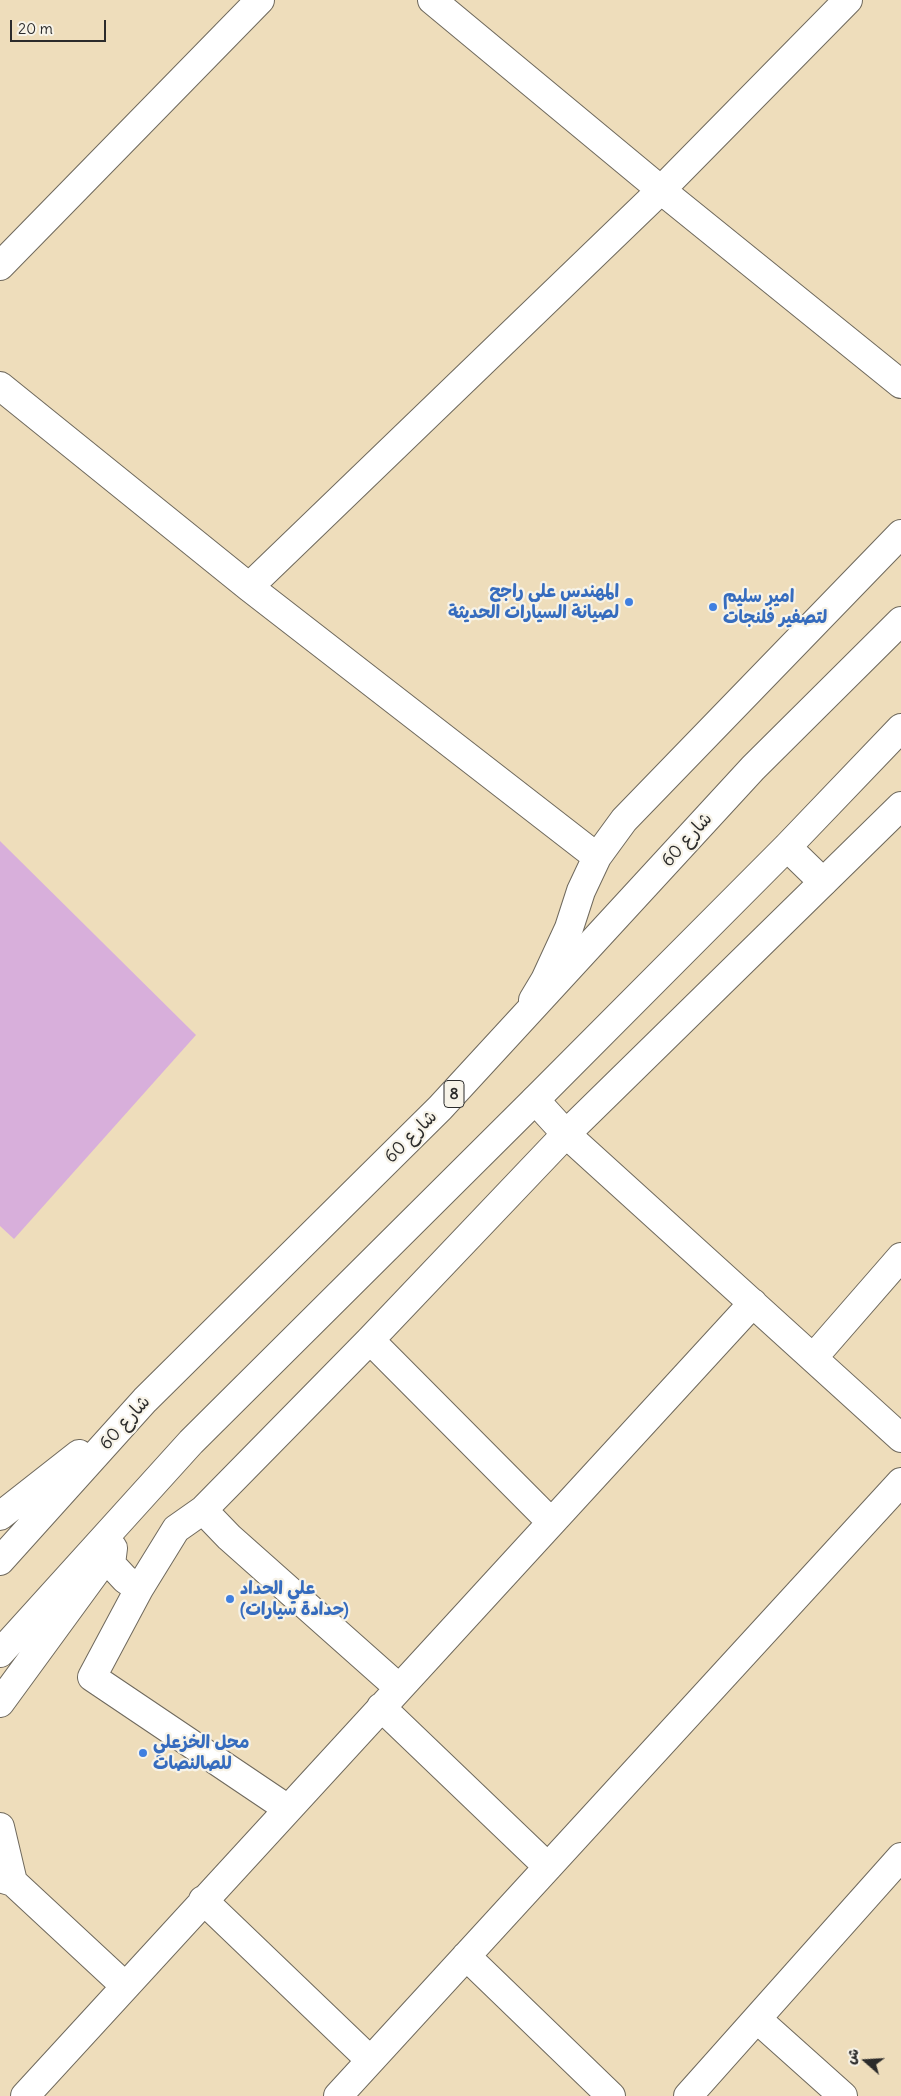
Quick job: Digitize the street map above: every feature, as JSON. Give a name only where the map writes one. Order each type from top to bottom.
[{"type":"main road","points":[[0,266],[260,0]]},
{"type":"main road","points":[[432,0],[661,190],[901,384]]},
{"type":"main road","points":[[248,587],[661,190],[848,0]]},
{"type":"main road","points":[[0,386],[248,587],[597,857]]},
{"type":"main road","points":[[518,1025],[545,980],[569,928],[581,891],[597,857],[620,826],[640,803],[901,534]]},
{"type":"main road","name":"شارع 60","points":[[0,1561],[145,1400],[440,1108],[753,768],[901,622]]},
{"type":"main road","points":[[0,1653],[191,1442],[787,847],[901,728]]},
{"type":"main road","points":[[288,1809],[92,1678],[139,1589],[176,1529],[203,1510],[370,1340],[566,1134],[901,806]]},
{"type":"main road","points":[[787,847],[823,882]]},
{"type":"main road","points":[[535,1100],[566,1134],[901,1438]]},
{"type":"main road","points":[[813,1358],[901,1257]]},
{"type":"main road","points":[[25,2096],[753,1303]]},
{"type":"main road","points":[[370,1340],[551,1522]]},
{"type":"main road","points":[[0,1516],[145,1400]]},
{"type":"main road","points":[[2,1703],[191,1442]]},
{"type":"main road","points":[[338,2096],[901,1482]]},
{"type":"main road","points":[[203,1510],[390,1698],[548,1867]]},
{"type":"main road","points":[[114,1548],[112,1564],[125,1579],[139,1589]]},
{"type":"main road","points":[[0,1827],[7,1880],[124,1986]]},
{"type":"main road","points":[[688,2096],[901,1857]]},
{"type":"main road","points":[[203,1900],[370,2060]]},
{"type":"main road","points":[[466,1956],[611,2096]]},
{"type":"main road","points":[[757,2019],[843,2096]]},
{"type":"building","points":[[0,841],[196,1035],[14,1239],[0,1226]]},
{"type":"place","name":"المهندس علي راجح لصيانة السيارات الحديثة","points":[[629,602]]},
{"type":"place","name":"امير سليم لتصفير فلنجات","points":[[713,607]]},
{"type":"place","name":"علي الحداد (حدادة سيارات)","points":[[230,1599]]},
{"type":"place","name":"محل الخزعلي للصالنصات","points":[[143,1753]]}]
